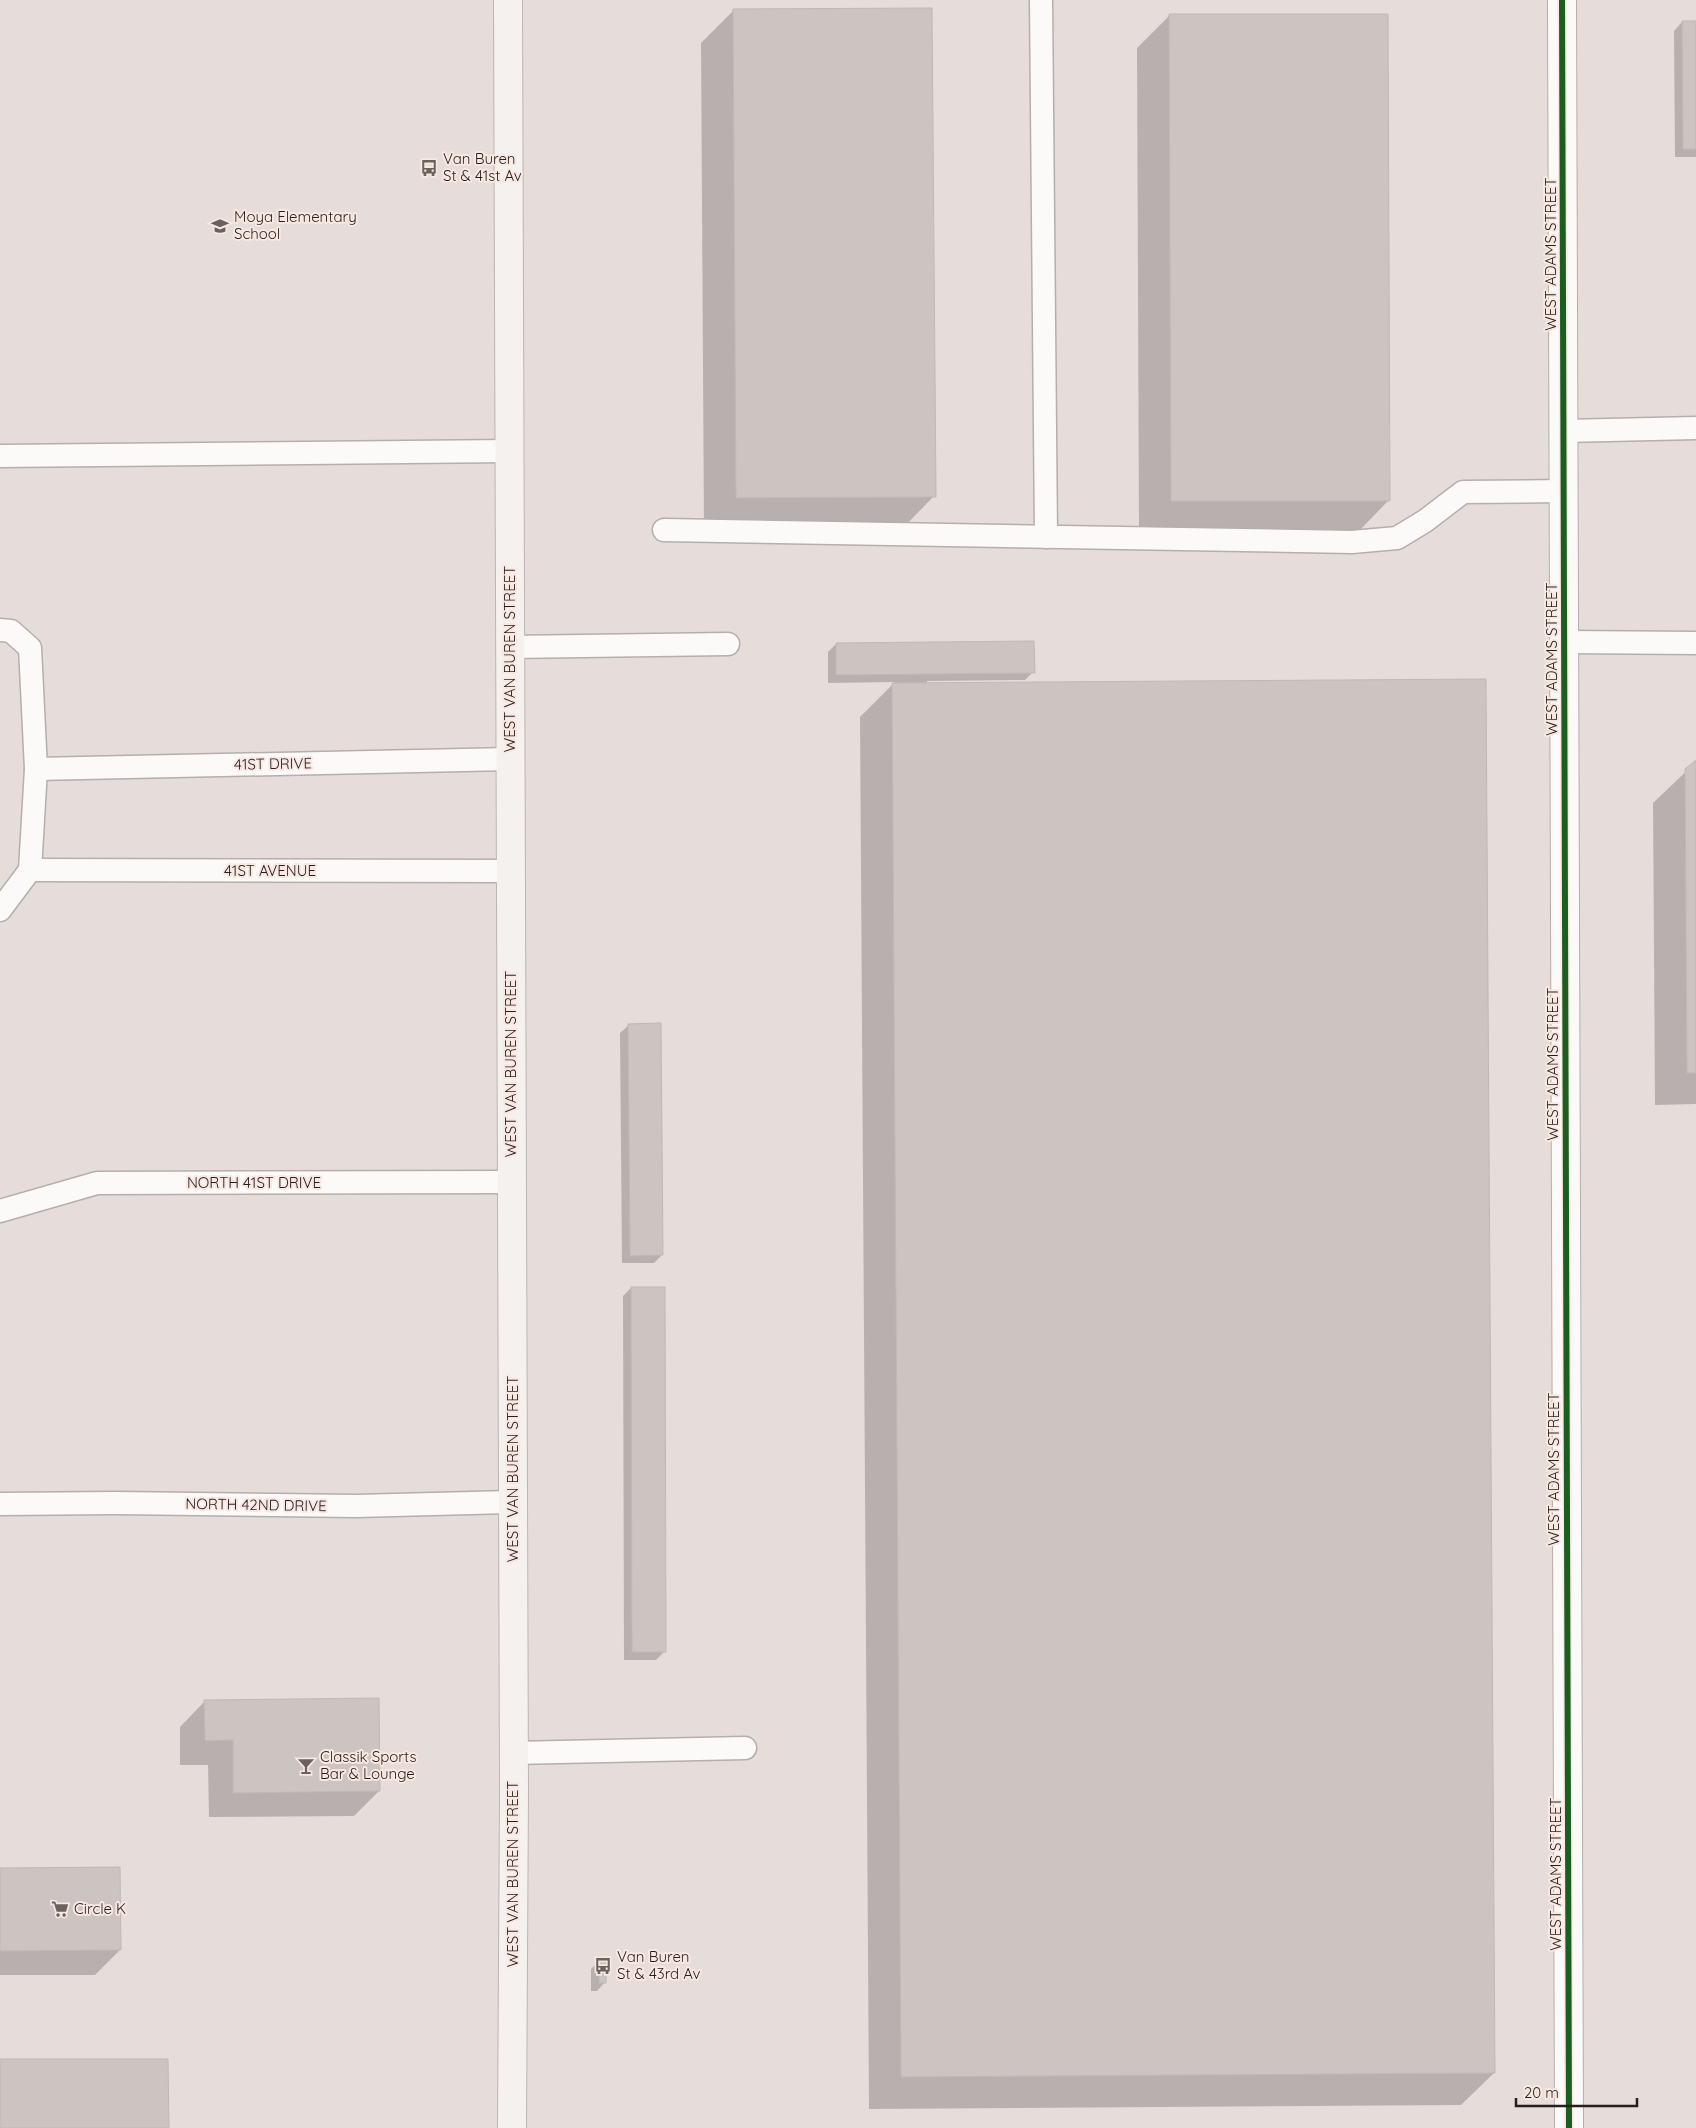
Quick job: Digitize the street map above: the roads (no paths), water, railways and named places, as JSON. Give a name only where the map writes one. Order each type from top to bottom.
[{"type":"main road","name":"WEST VAN BUREN STREET","points":[[508,0],[514,1753],[512,2128]]},
{"type":"street","name":"WEST ADAMS STREET","points":[[1562,0],[1569,2128]]},
{"type":"lane","points":[[1042,0],[1046,537]]},
{"type":"lane","points":[[1564,431],[1696,428]]},
{"type":"lane","points":[[0,456],[510,451]]},
{"type":"lane","points":[[664,530],[1352,542],[1397,538],[1425,521],[1464,492],[1564,491]]},
{"type":"lane","points":[[0,630],[11,631],[30,648],[36,769],[30,870],[0,910]]},
{"type":"lane","points":[[1565,642],[1696,643]]},
{"type":"lane","points":[[510,647],[728,644]]},
{"type":"lane","name":"41ST DRIVE","points":[[36,769],[510,759]]},
{"type":"lane","name":"41ST AVENUE","points":[[30,870],[511,871]]},
{"type":"lane","name":"NORTH 41ST DRIVE","points":[[0,1211],[97,1183],[512,1182]]},
{"type":"lane","name":"NORTH 42ND DRIVE","points":[[0,1504],[116,1503],[356,1506],[513,1502]]},
{"type":"lane","points":[[514,1753],[745,1748]]},
{"type":"place","name":"Van Buren St & 41st Av","points":[[429,168]]},
{"type":"place","name":"Moya Elementary School","points":[[220,226]]},
{"type":"place","name":"Classik Sports Bar & Lounge","points":[[306,1766]]},
{"type":"place","name":"Circle K","points":[[60,1909]]},
{"type":"place","name":"Van Buren St & 43rd Av","points":[[603,1966]]}]
